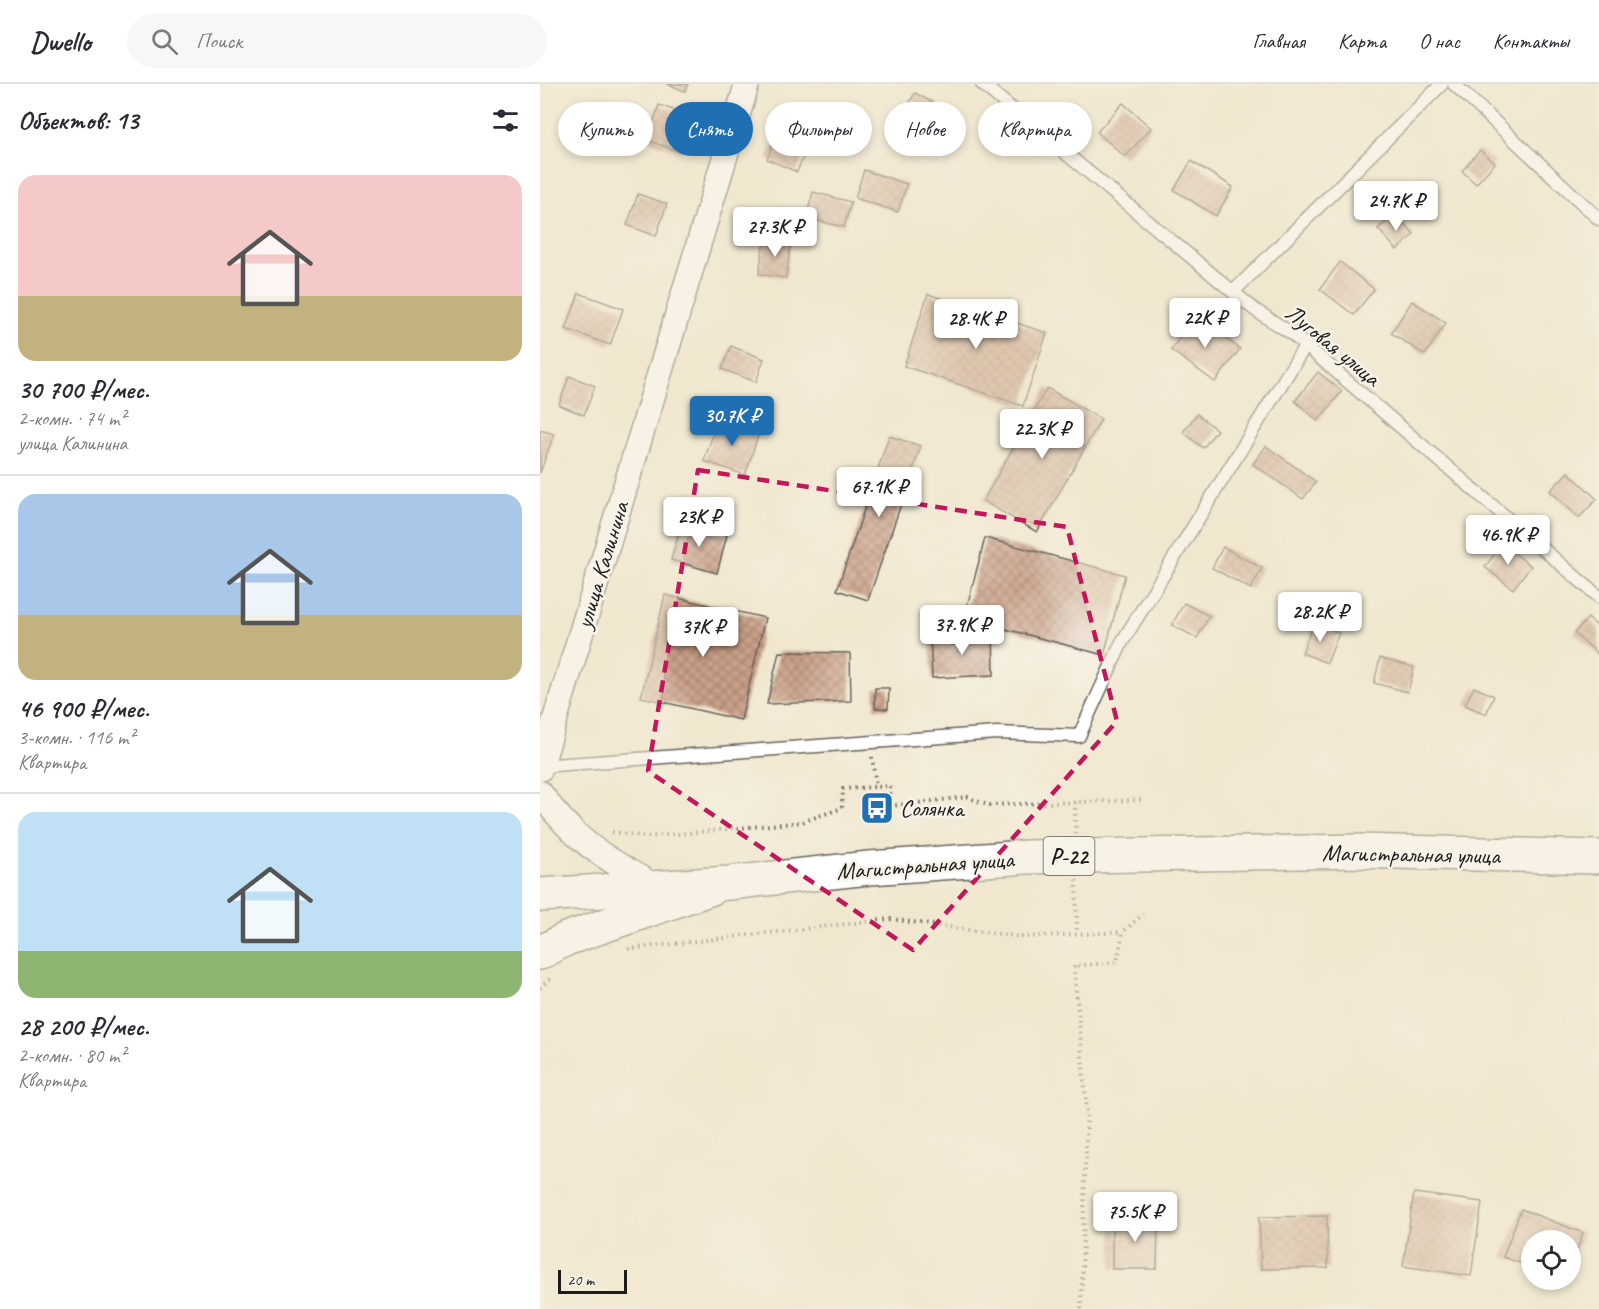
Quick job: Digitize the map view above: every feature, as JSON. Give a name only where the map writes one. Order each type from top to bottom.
[{"type":"main road","name":"Магистральная улица","points":[[540,895],[729,883],[869,868],[1027,857],[1356,851],[1599,857]]},
{"type":"main road","points":[[546,965],[566,939],[729,883]]},
{"type":"street","name":"улица Калинина","points":[[540,767],[747,84]]},
{"type":"street","points":[[540,793],[569,830],[603,856],[656,887]]},
{"type":"lane","name":"Луговая улица","points":[[982,84],[1233,292],[1305,346],[1599,597]]},
{"type":"lane","points":[[1233,292],[1443,84]]},
{"type":"lane","points":[[1454,84],[1599,219]]},
{"type":"lane","points":[[540,767],[997,733],[1079,736],[1122,642],[1305,346]]},
{"type":"path","points":[[871,742],[876,786]]},
{"type":"path","points":[[569,830],[602,830],[647,837],[802,822],[842,808],[843,789],[876,786],[890,786],[891,806],[967,797],[987,806],[1143,800]]},
{"type":"path","points":[[1075,802],[1077,934]]},
{"type":"path","points":[[1081,1309],[1087,1112],[1074,966],[1117,962],[1123,932],[1143,914]]},
{"type":"path","points":[[623,949],[890,919],[1021,937],[1123,932]]},
{"type":"path","points":[[540,988],[546,965]]},
{"type":"highlighted area","points":[[698,470],[1067,527],[1117,721],[913,950],[648,771]]},
{"type":"building","points":[[667,84],[688,84],[685,91]]},
{"type":"building","points":[[915,93],[932,102],[910,102]]},
{"type":"building","points":[[1123,103],[1151,128],[1125,157],[1097,132]]},
{"type":"building","points":[[659,105],[665,107],[665,146],[653,142],[653,122]]},
{"type":"building","points":[[1480,150],[1495,163],[1476,184],[1462,171]]},
{"type":"building","points":[[768,156],[804,156],[797,172],[767,159]]},
{"type":"building","points":[[1191,161],[1233,187],[1216,216],[1174,190]]},
{"type":"building","points":[[864,170],[907,184],[898,212],[855,198]]},
{"type":"building","points":[[813,192],[851,202],[844,227],[806,218]]},
{"type":"building","points":[[638,194],[667,204],[656,236],[627,225]]},
{"type":"building","points":[[1395,214],[1414,234],[1397,250],[1378,229]]},
{"type":"building","points":[[764,238],[791,242],[786,278],[759,274]]},
{"type":"building","points":[[1340,262],[1374,289],[1354,315],[1320,289]]},
{"type":"building","points":[[579,293],[623,309],[610,345],[566,329]]},
{"type":"building","points":[[928,294],[1047,333],[1023,406],[904,366]]},
{"type":"building","points":[[1412,301],[1446,323],[1425,355],[1391,333]]},
{"type":"building","points":[[1195,316],[1240,349],[1215,382],[1171,350]]},
{"type":"building","points":[[731,346],[764,359],[756,382],[722,369]]},
{"type":"building","points":[[1318,372],[1342,391],[1318,421],[1295,401]]},
{"type":"building","points":[[569,376],[595,386],[584,415],[559,405]]},
{"type":"building","points":[[1047,388],[1101,419],[1037,532],[983,501]]},
{"type":"building","points":[[1197,414],[1217,430],[1203,448],[1183,432]]},
{"type":"building","points":[[718,419],[759,433],[745,475],[704,461]]},
{"type":"building","points":[[540,430],[554,434],[540,473]]},
{"type":"building","points":[[889,436],[921,446],[868,600],[837,590]]},
{"type":"building","points":[[1266,446],[1316,482],[1303,499],[1253,464]]},
{"type":"building","points":[[1568,472],[1597,499],[1579,518],[1550,491]]},
{"type":"building","points":[[682,523],[727,535],[717,573],[671,560]]},
{"type":"building","points":[[985,538],[1125,575],[1104,655],[964,618]]},
{"type":"building","points":[[1502,544],[1531,566],[1513,589],[1485,567]]},
{"type":"building","points":[[1223,547],[1262,568],[1251,589],[1212,568]]},
{"type":"building","points":[[665,595],[765,618],[741,720],[641,697]]},
{"type":"building","points":[[1184,603],[1209,616],[1197,638],[1172,625]]},
{"type":"building","points":[[1588,618],[1599,628],[1599,655],[1574,633]]},
{"type":"building","points":[[1314,623],[1339,633],[1327,663],[1302,653]]},
{"type":"building","points":[[950,633],[950,645],[963,644],[962,636],[993,634],[994,675],[932,678],[930,634]]},
{"type":"building","points":[[779,652],[850,653],[851,701],[767,704]]},
{"type":"building","points":[[1380,658],[1414,667],[1408,692],[1374,683]]},
{"type":"building","points":[[1474,687],[1494,696],[1486,714],[1465,705]]},
{"type":"building","points":[[875,688],[889,688],[888,709],[875,708]]},
{"type":"building","points":[[1414,1193],[1482,1202],[1471,1276],[1403,1266]]},
{"type":"building","points":[[1521,1209],[1575,1230],[1521,1230],[1521,1263],[1503,1257]]},
{"type":"building","points":[[1327,1216],[1328,1268],[1261,1269],[1259,1217]]},
{"type":"building","points":[[1112,1218],[1158,1218],[1157,1269],[1112,1269]]},
{"type":"place","name":"Солянка","points":[[877,808]]}]
